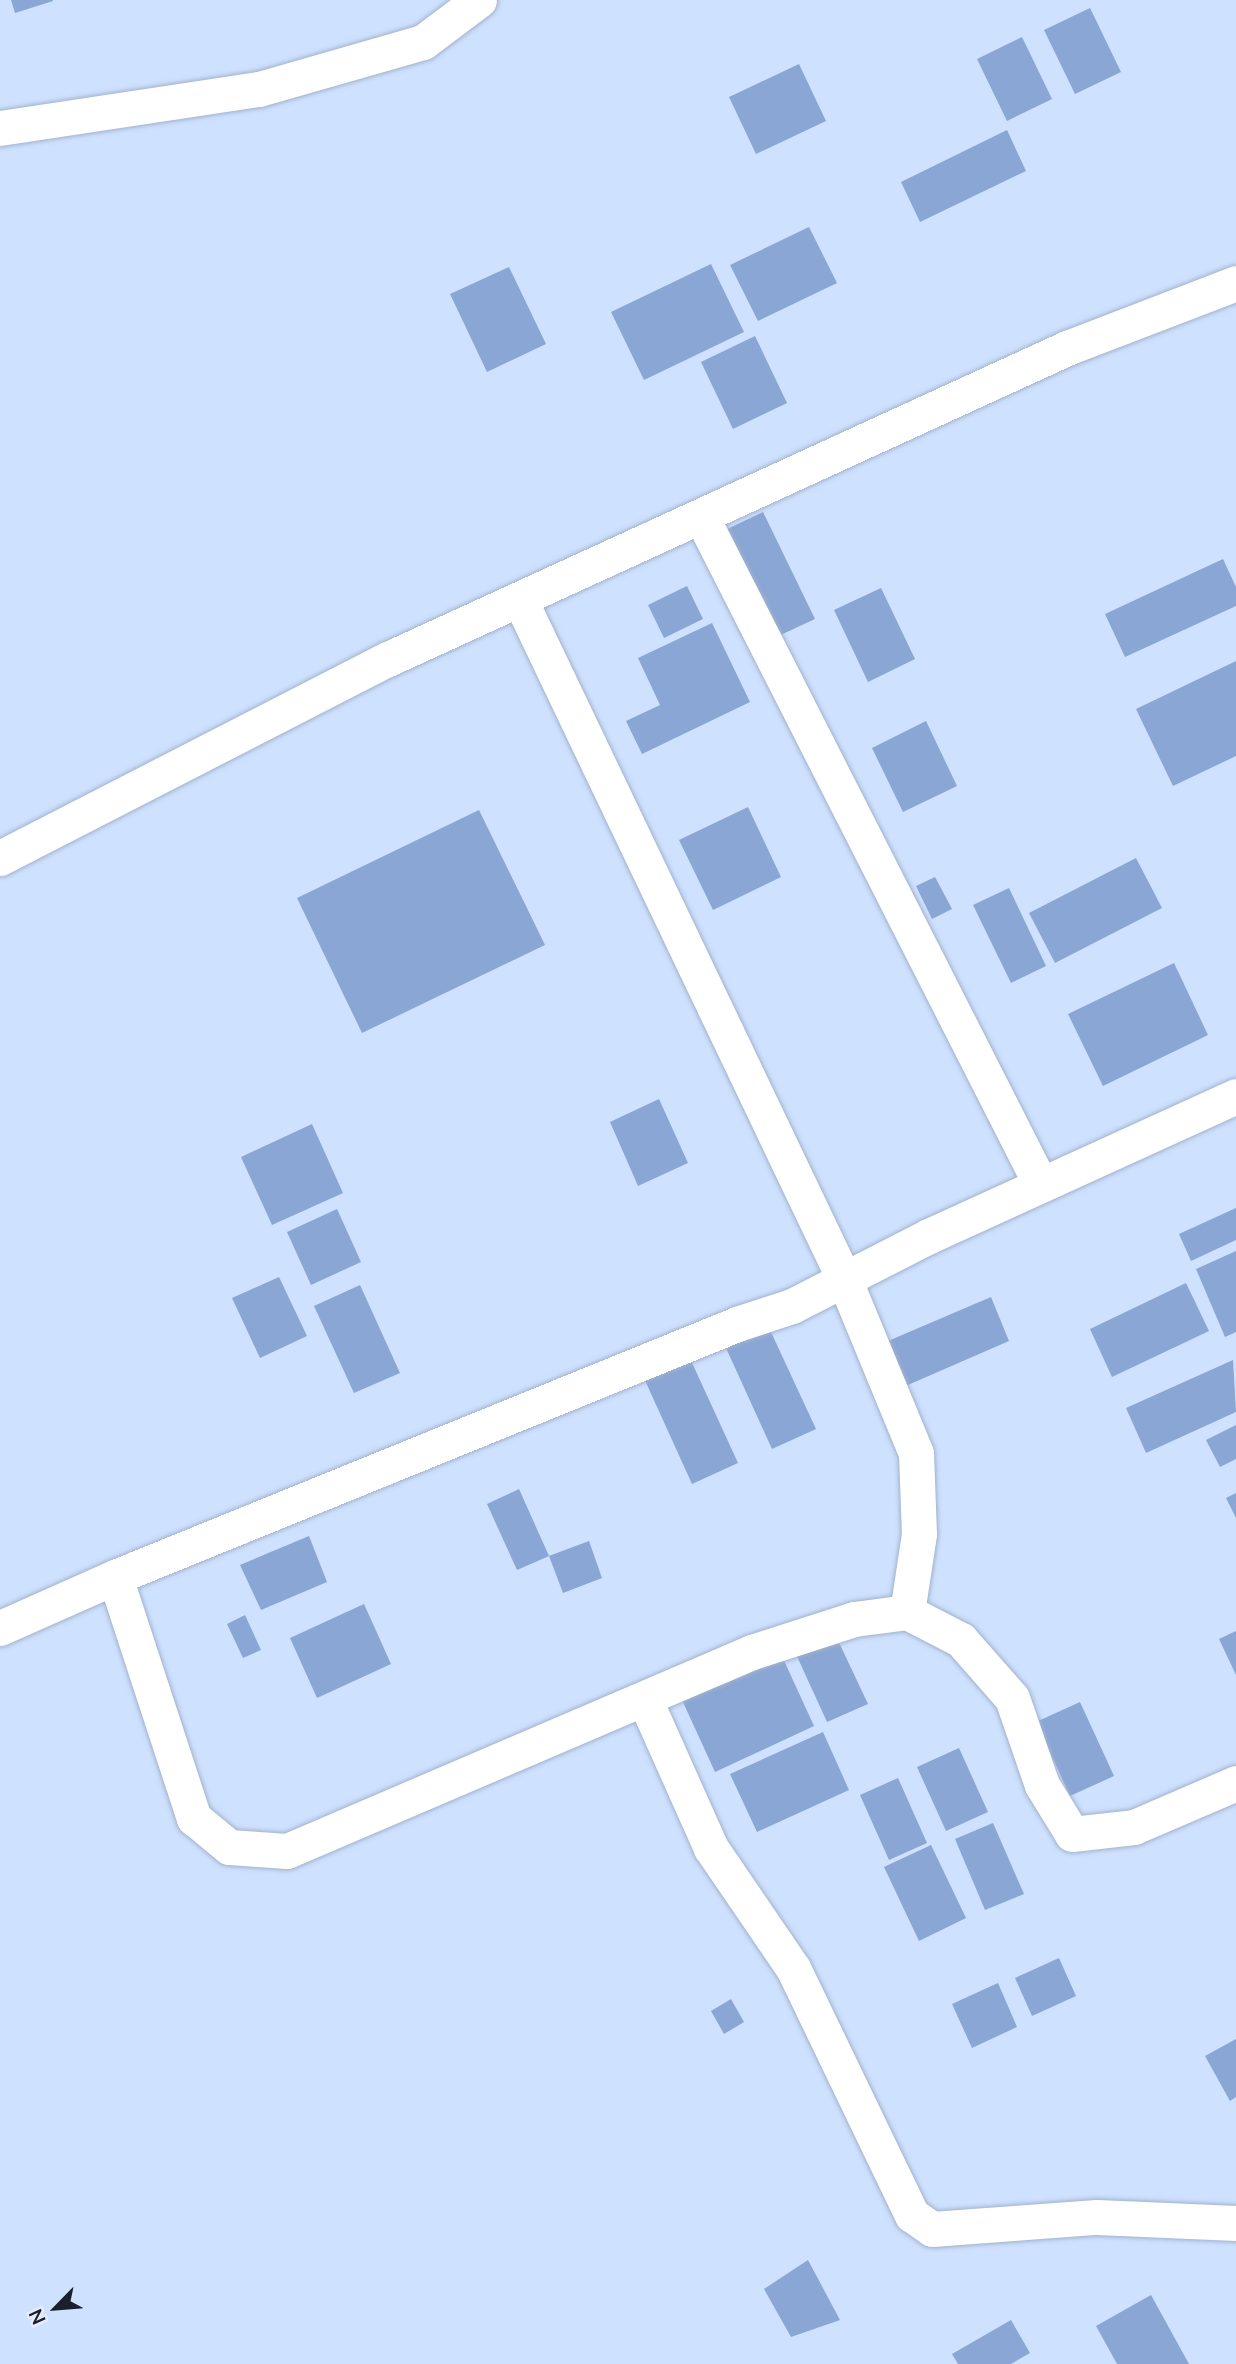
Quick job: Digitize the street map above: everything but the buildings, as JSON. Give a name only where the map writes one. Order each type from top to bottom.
[{"type":"street","points":[[0,128],[259,89],[423,42],[479,0]]},
{"type":"street","points":[[0,858],[388,659],[521,602],[1067,348],[1236,283]]},
{"type":"street","points":[[702,518],[1041,1185]]},
{"type":"street","points":[[521,602],[845,1281],[916,1454],[919,1534],[907,1612]]},
{"type":"street","points":[[0,1628],[115,1577],[845,1281],[929,1236],[1236,1096]]},
{"type":"street","points":[[115,1577],[194,1818],[229,1847],[286,1850],[645,1700],[752,1652],[854,1619],[907,1612],[961,1640],[1012,1698],[1042,1785],[1072,1834],[1134,1827],[1236,1783]]},
{"type":"street","points":[[645,1700],[711,1848],[793,1968],[912,2215],[932,2229],[1097,2217],[1236,2223]]}]
